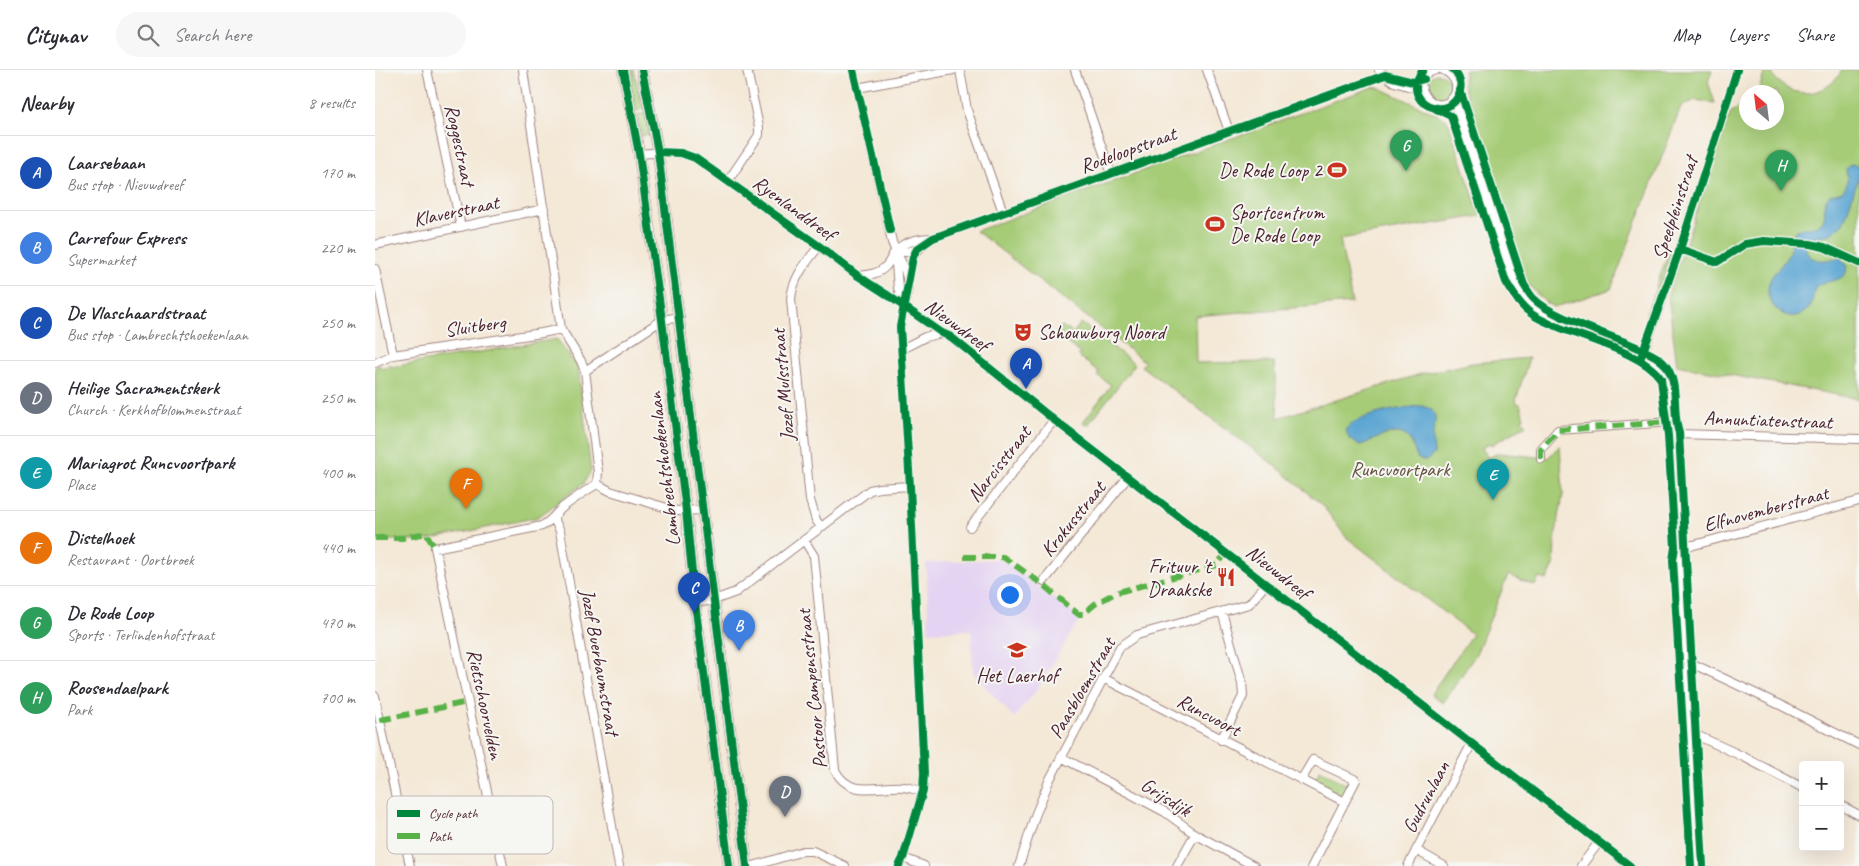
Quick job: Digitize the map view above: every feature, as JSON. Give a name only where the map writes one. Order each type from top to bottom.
[{"type":"street","name":"Roggestraat","points":[[427,70],[461,227]]},
{"type":"street","points":[[523,70],[561,329],[585,371],[598,472],[597,484]]},
{"type":"street","name":"Lambrechtshoekenlaan","points":[[623,70],[639,154],[662,320],[686,511],[695,603],[729,866]]},
{"type":"street","name":"Lambrechtshoekenlaan","points":[[642,70],[658,152],[747,866]]},
{"type":"street","points":[[728,181],[759,135],[747,70]]},
{"type":"street","points":[[853,70],[895,251],[898,288],[905,306]]},
{"type":"street","points":[[857,88],[953,70]]},
{"type":"street","points":[[960,70],[967,110],[1003,212]]},
{"type":"street","points":[[1075,70],[1111,174]]},
{"type":"street","points":[[1207,70],[1229,131]]},
{"type":"street","points":[[1436,70],[1427,74],[1423,79],[1422,90],[1425,98],[1431,102],[1444,103],[1450,100],[1455,92],[1455,81],[1444,70]]},
{"type":"street","name":"Speelpleinstraat","points":[[1642,356],[1680,249],[1737,70]]},
{"type":"street","points":[[1382,73],[1413,82],[1423,79]]},
{"type":"street","points":[[1382,73],[1393,82],[1422,90]]},
{"type":"street","name":"Rodeloopstraat","points":[[895,251],[906,252],[917,249],[933,238],[1229,131],[1382,73]]},
{"type":"street","points":[[1450,100],[1459,112],[1515,284],[1523,299],[1535,309],[1553,318],[1656,363],[1665,374],[1669,383],[1671,422],[1676,434],[1681,546],[1678,560],[1684,652],[1689,662],[1688,675],[1698,866]]},
{"type":"street","points":[[639,154],[658,152]]},
{"type":"street","name":"Ryenlanddreef","points":[[658,152],[681,152],[695,158],[858,276],[905,306]]},
{"type":"street","name":"Klaverstraat","points":[[375,245],[544,209]]},
{"type":"street","name":"Rodeloopstraat","points":[[895,251],[913,240],[933,238]]},
{"type":"street","name":"Jozef Mulsstraat","points":[[819,246],[796,276],[791,299],[810,500],[816,520],[821,527]]},
{"type":"street","points":[[899,866],[923,791],[924,750],[901,326],[910,265],[917,249]]},
{"type":"street","points":[[858,276],[873,275],[887,266],[895,251]]},
{"type":"street","points":[[895,251],[903,262],[908,282]]},
{"type":"street","points":[[375,269],[393,355]]},
{"type":"street","name":"Nieuwdreef","points":[[905,306],[942,333],[951,337],[1054,420],[1630,866]]},
{"type":"street","points":[[585,371],[662,320],[679,316]]},
{"type":"street","name":"Sluitberg","points":[[375,363],[393,355],[561,329]]},
{"type":"street","name":"Nieuwdreef","points":[[902,349],[925,337],[942,333]]},
{"type":"street","name":"Narcisstraat","points":[[970,527],[1054,420]]},
{"type":"street","points":[[1541,459],[1541,449],[1558,430],[1671,422]]},
{"type":"street","name":"Annuntiatenstraat","points":[[1676,434],[1859,439]]},
{"type":"street","name":"Krokusstraat","points":[[1044,581],[1128,477]]},
{"type":"street","points":[[597,484],[610,491],[677,511],[686,511]]},
{"type":"street","points":[[554,519],[561,509],[585,490],[597,484]]},
{"type":"street","points":[[695,603],[714,600],[736,592],[870,490],[910,486]]},
{"type":"street","name":"Elfnovemberstraat","points":[[1681,546],[1694,546],[1859,501]]},
{"type":"street","name":"Lambrechtshoekenlaan","points":[[686,511],[703,510]]},
{"type":"street","name":"Rietschoorvelden","points":[[488,796],[435,548],[542,526],[554,519]]},
{"type":"street","name":"Jozef Buerbaumstraat","points":[[554,519],[560,531],[619,866]]},
{"type":"street","name":"Pastoor Campensstraat","points":[[804,540],[814,556],[835,770],[839,777],[849,786],[859,789],[904,787],[923,791]]},
{"type":"street","name":"Paasbloemstraat","points":[[1019,866],[1037,809],[1061,757],[1120,647],[1137,635],[1249,604],[1266,584]]},
{"type":"street","points":[[1221,740],[1243,693],[1242,683],[1222,612]]},
{"type":"street","points":[[1689,662],[1773,701],[1859,745]]},
{"type":"street","name":"Runcvoort","points":[[1103,678],[1345,802]]},
{"type":"street","points":[[375,696],[396,796]]},
{"type":"street","points":[[1692,735],[1696,735],[1744,757],[1799,786]]},
{"type":"street","name":"Gudrunlaan","points":[[1408,866],[1472,743]]},
{"type":"street","name":"Grijsdijk","points":[[1061,757],[1165,812],[1195,834],[1254,866]]},
{"type":"street","points":[[1301,780],[1313,760],[1356,780],[1312,866]]},
{"type":"street","points":[[1842,806],[1859,815]]},
{"type":"street","points":[[1177,866],[1195,834]]},
{"type":"street","points":[[1581,866],[1599,842]]},
{"type":"street","points":[[1416,850],[1444,866]]},
{"type":"street","points":[[753,866],[803,851],[813,851],[845,866]]},
{"type":"street","points":[[903,858],[924,866]]},
{"type":"shaded area","name":"Het Laerhof","points":[[1002,559],[1082,619],[1074,628],[1039,687],[1014,718],[973,673],[971,630],[929,632],[926,563]]},
{"type":"green space","points":[[627,70],[634,70],[641,102],[646,104],[647,108],[636,111]]},
{"type":"green space","points":[[1465,70],[1712,70],[1708,82],[1715,103],[1695,100],[1681,107],[1611,289],[1555,307],[1546,303],[1527,283],[1466,94],[1463,83]]},
{"type":"green space","points":[[1765,70],[1770,70],[1776,80],[1782,85],[1761,85]]},
{"type":"green space","points":[[1842,70],[1859,70],[1859,399],[1677,365],[1668,295],[1730,113],[1739,107],[1739,130],[1784,130],[1784,86],[1795,92],[1806,93],[1816,91],[1826,87],[1835,80]]},
{"type":"green space","points":[[1438,74],[1447,77],[1450,86],[1447,95],[1438,98],[1429,95],[1426,86],[1429,77]]},
{"type":"green space","name":"Runcvoortpark","points":[[1373,87],[1380,88],[1448,121],[1480,216],[1340,239],[1352,303],[1195,316],[1196,363],[1274,362],[1278,418],[1421,374],[1473,363],[1529,358],[1516,400],[1520,404],[1524,418],[1521,419],[1526,425],[1491,445],[1489,443],[1482,448],[1488,458],[1498,453],[1548,458],[1560,445],[1563,495],[1555,538],[1554,565],[1547,580],[1538,578],[1535,586],[1508,575],[1476,654],[1443,703],[1431,694],[1472,634],[1346,537],[1323,506],[1277,467],[1141,366],[1145,362],[976,231]]},
{"type":"green space","points":[[647,113],[651,134],[641,136],[637,115]]},
{"type":"green space","points":[[1669,251],[1672,252],[1650,317],[1646,315]]},
{"type":"green space","points":[[1081,323],[1135,364],[1088,425],[1083,422],[1111,385],[1097,375],[1099,372],[1078,356],[1080,353],[1055,334],[1062,326],[1073,333]]},
{"type":"green space","points":[[557,339],[578,368],[591,471],[583,484],[538,517],[427,540],[375,540],[375,367],[380,365],[382,369],[390,365],[391,367]]},
{"type":"green space","points":[[1320,770],[1347,785],[1342,796],[1314,781]]},
{"type":"water","points":[[1851,164],[1859,166],[1859,176],[1844,222],[1831,234],[1810,238],[1806,241],[1806,248],[1811,257],[1827,260],[1839,257],[1847,265],[1846,273],[1836,280],[1816,286],[1811,306],[1803,313],[1796,316],[1783,314],[1772,305],[1769,298],[1770,280],[1787,257],[1795,231],[1822,223],[1826,200],[1832,194],[1844,190],[1847,179],[1846,169]]},
{"type":"water","points":[[1422,406],[1431,409],[1435,418],[1433,435],[1434,454],[1426,461],[1418,459],[1410,440],[1405,435],[1399,433],[1385,435],[1360,445],[1352,441],[1348,435],[1346,429],[1351,424],[1370,416],[1393,410]]},
{"type":"marked path","points":[[1541,459],[1541,449],[1558,430],[1671,422]]},
{"type":"marked path","points":[[375,538],[402,538],[427,533],[435,548]]},
{"type":"marked path","points":[[964,557],[1003,557],[1042,584],[1078,614],[1083,614],[1095,604],[1115,593],[1217,565],[1226,553]]},
{"type":"marked path","points":[[380,720],[468,702]]},
{"type":"cycle path","points":[[623,70],[639,154],[662,320],[686,511],[695,603],[729,866]]},
{"type":"cycle path","points":[[642,70],[658,152],[747,866]]},
{"type":"cycle path","points":[[853,70],[890,230]]},
{"type":"cycle path","points":[[1423,70],[1417,82],[1417,92],[1421,100],[1428,106],[1437,108],[1447,107],[1455,101],[1460,91],[1461,85],[1453,70]]},
{"type":"cycle path","points":[[1641,357],[1680,249],[1737,70]]},
{"type":"cycle path","points":[[899,866],[923,791],[924,773],[900,327],[913,257],[917,249],[933,238],[1385,75],[1413,82],[1424,79]]},
{"type":"cycle path","points":[[1460,90],[1524,285],[1530,295],[1542,306],[1554,313],[1629,344],[1659,359],[1666,365],[1671,376],[1679,433],[1703,866]]},
{"type":"cycle path","points":[[1436,109],[1451,116],[1506,282],[1521,304],[1533,315],[1547,323],[1637,359],[1651,368],[1661,379],[1668,436],[1675,547],[1673,560],[1691,866]]},
{"type":"cycle path","points":[[658,152],[681,153],[695,158],[858,276],[942,333],[951,337],[1054,420],[1630,866]]},
{"type":"cycle path","points":[[1680,249],[1717,262],[1745,244],[1764,241],[1810,244],[1824,247],[1859,263]]},
{"type":"place","name":"De Rode Loop 2","points":[[1337,170]]},
{"type":"place","name":"De Rode Loop","points":[[1406,171]]},
{"type":"place","name":"Roosendaelpark","points":[[1781,191]]},
{"type":"place","name":"Sportcentrum De Rode Loop","points":[[1215,224]]},
{"type":"place","name":"Schouwburg Noord","points":[[1023,332]]},
{"type":"place","name":"Laarsebaan","points":[[1026,389]]},
{"type":"place","name":"Mariagrot Runcvoortpark","points":[[1493,500]]},
{"type":"place","name":"Distelhoek","points":[[466,509]]},
{"type":"place","name":"Frituur 't Draakske","points":[[1226,577]]},
{"type":"place","name":"De Vlaschaardstraat","points":[[694,613]]},
{"type":"place","name":"Het Laerhof","points":[[1017,650]]},
{"type":"place","name":"Carrefour Express","points":[[739,651]]},
{"type":"place","name":"Heilige Sacramentskerk","points":[[785,817]]}]
